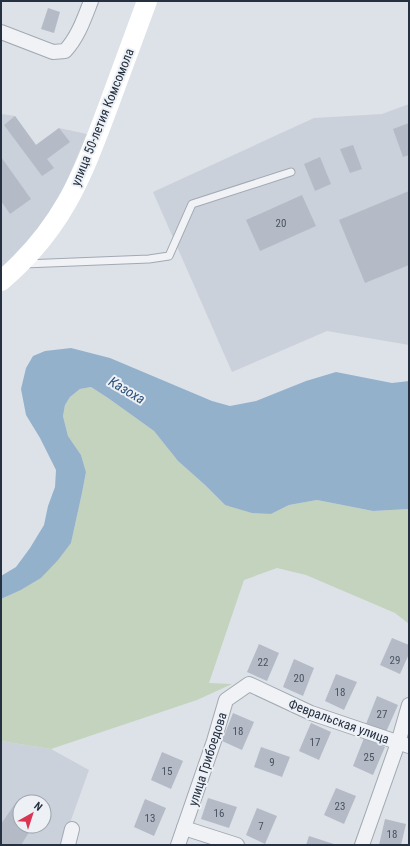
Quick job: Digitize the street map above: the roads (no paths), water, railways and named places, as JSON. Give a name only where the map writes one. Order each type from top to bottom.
[{"type":"main road","name":"улица 50-летия Комсомола","points":[[1,281],[34,249],[67,202],[96,139],[147,1]]},
{"type":"street","points":[[1,32],[53,52],[65,51],[72,43],[83,23],[91,1]]},
{"type":"street","name":"Февральская улица","points":[[249,684],[310,713],[403,744]]},
{"type":"street","name":"улица Грибоедова","points":[[178,845],[214,741],[226,700],[249,684]]},
{"type":"street","points":[[362,845],[403,744],[409,704]]},
{"type":"street","points":[[184,828],[237,845]]},
{"type":"street","points":[[68,845],[72,829]]},
{"type":"lane","points":[[20,264],[149,259],[169,256],[192,204],[291,172]]},
{"type":"water","name":"Казоха","points":[[71,348],[110,358],[212,401],[230,406],[256,401],[306,381],[336,372],[392,383],[409,381],[409,509],[373,511],[317,500],[289,505],[271,514],[252,513],[225,505],[178,461],[154,431],[91,387],[80,389],[70,397],[65,405],[63,416],[68,436],[81,455],[86,472],[71,543],[41,578],[21,590],[1,599],[1,576],[16,567],[44,525],[48,506],[55,487],[56,470],[40,438],[26,415],[21,389],[26,368],[33,356],[45,351]]}]
